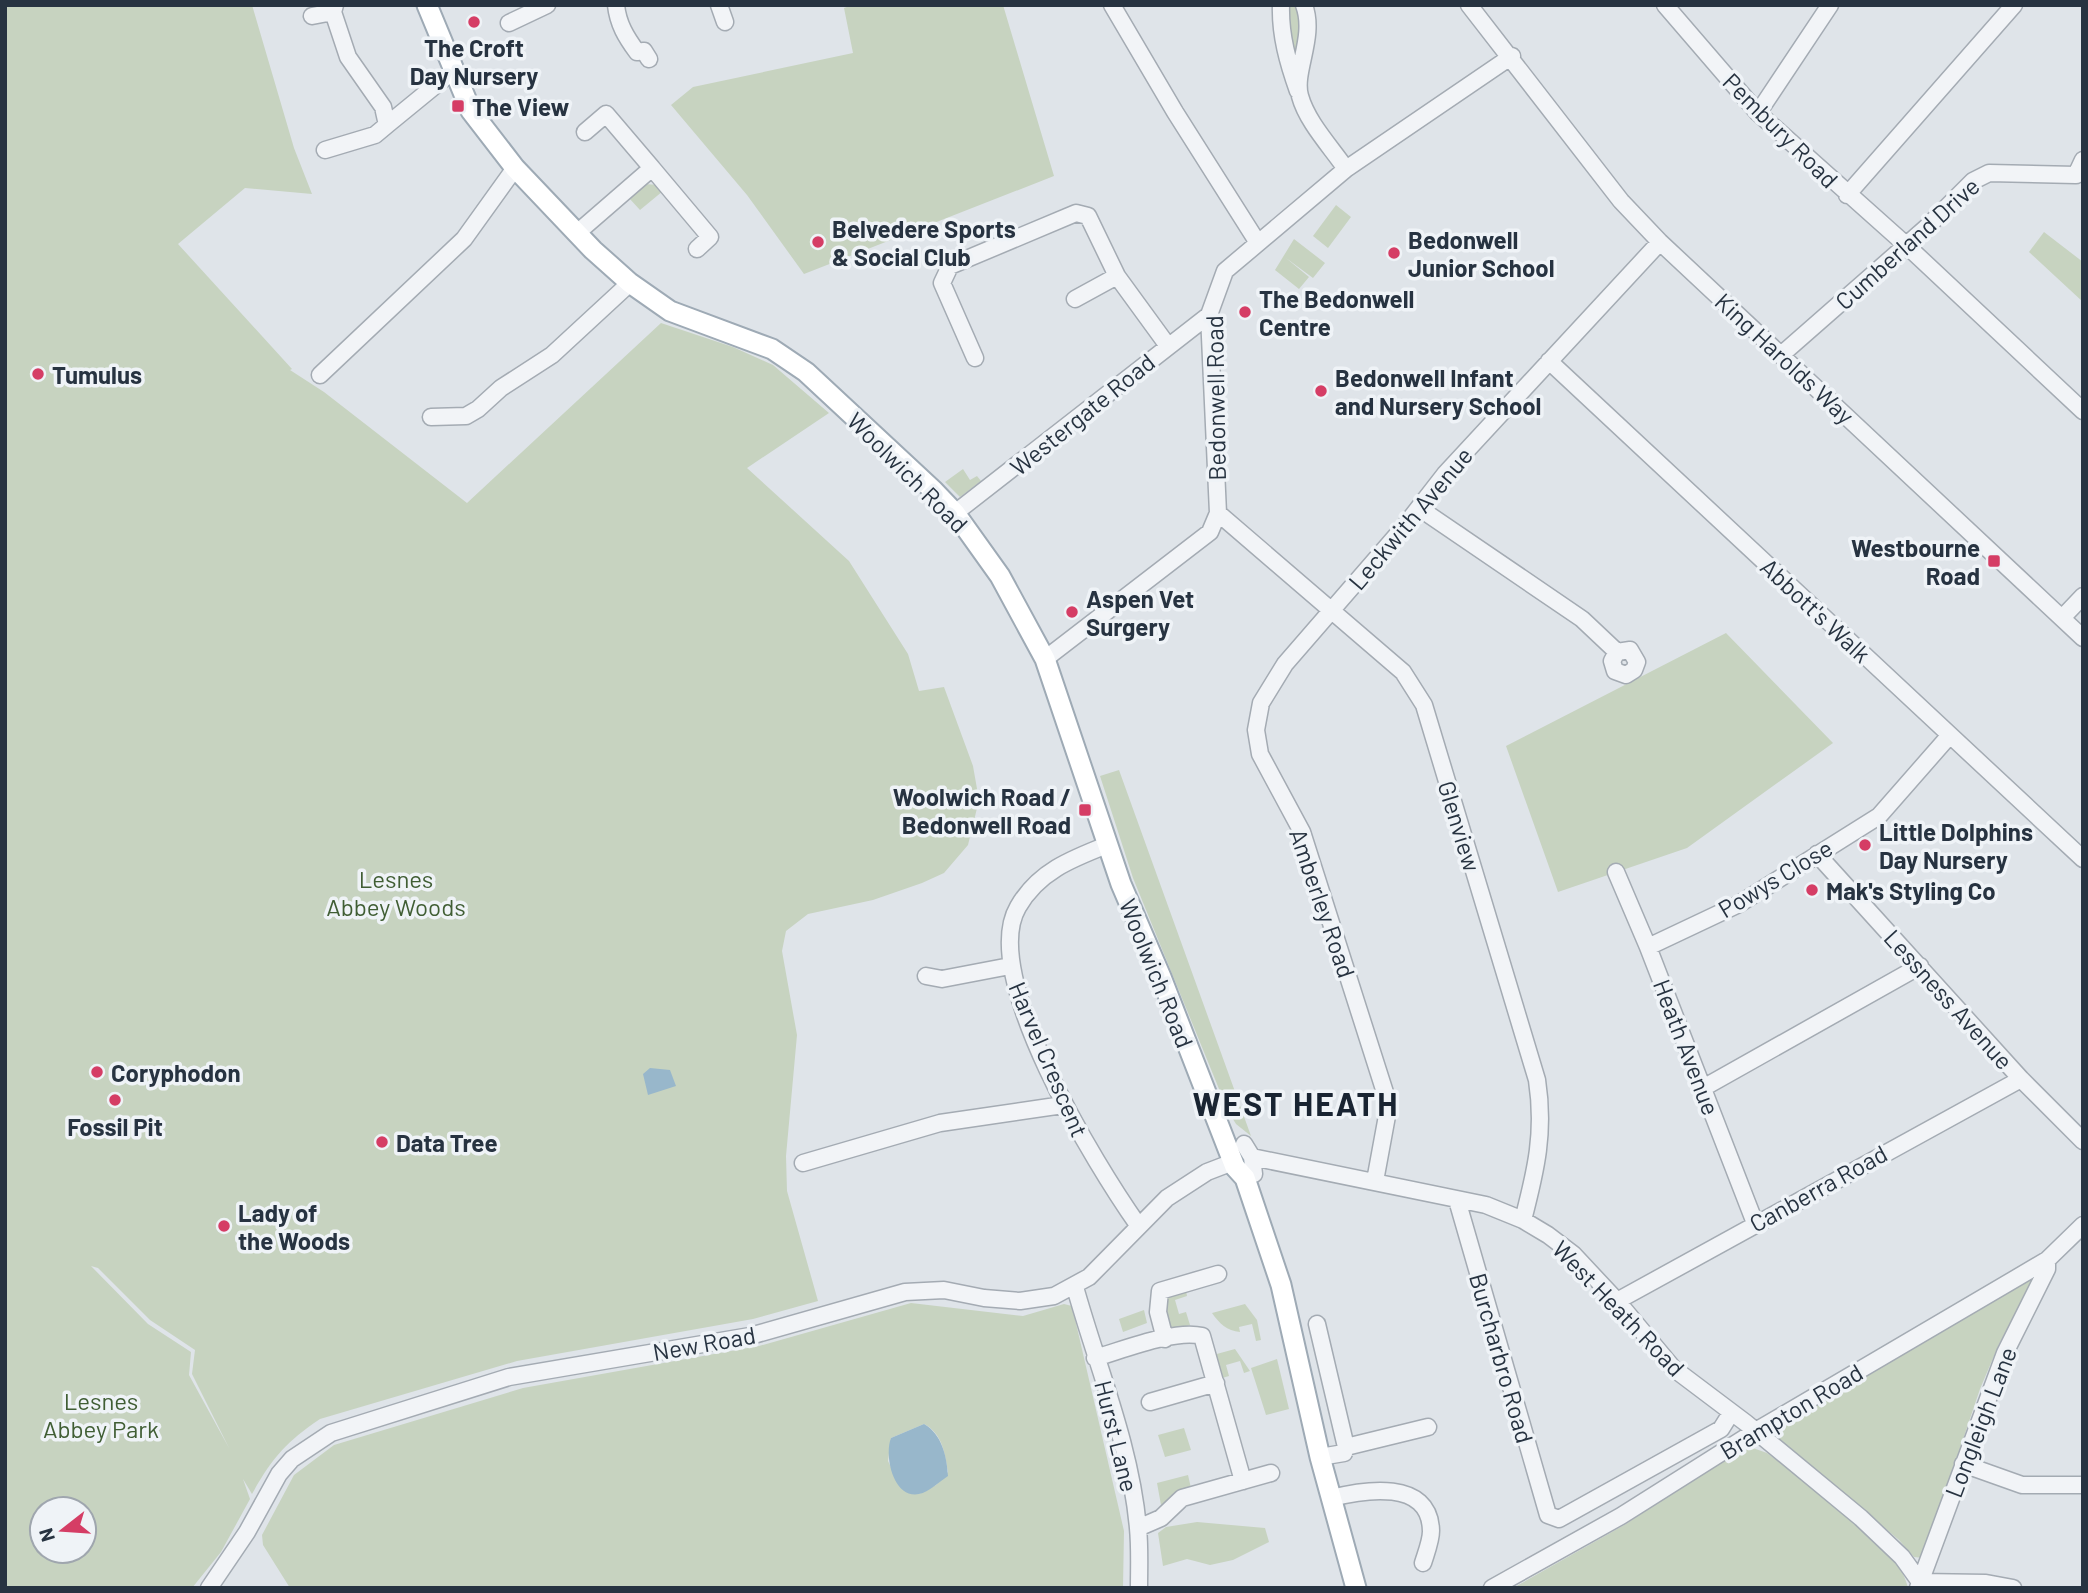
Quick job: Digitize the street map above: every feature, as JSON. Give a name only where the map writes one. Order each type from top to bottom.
[{"type":"main road","name":"Woolwich Road","points":[[427,5],[471,111],[515,168],[577,233],[630,283],[670,311],[772,349],[806,372],[899,457],[955,513],[1000,576],[1045,659],[1107,845],[1234,1165],[1243,1173],[1276,1272],[1301,1368],[1320,1457],[1356,1588]]},
{"type":"main road","name":"Woolwich Road","points":[[1234,1165],[1230,1178],[1268,1288],[1314,1479],[1346,1588]]},
{"type":"street","points":[[509,23],[547,5]]},
{"type":"street","points":[[615,5],[620,26],[637,52],[644,51],[649,59]]},
{"type":"street","points":[[719,5],[725,22]]},
{"type":"street","points":[[1112,5],[1175,112],[1258,243]]},
{"type":"street","points":[[1281,5],[1283,35],[1299,94],[1317,128],[1346,169]]},
{"type":"street","points":[[1299,94],[1308,31],[1304,5]]},
{"type":"street","points":[[1469,5],[1511,56]]},
{"type":"street","name":"Pembury Road","points":[[1665,5],[1758,113],[1906,245],[2083,411]]},
{"type":"street","points":[[1758,113],[1830,5]]},
{"type":"street","points":[[1847,195],[2014,5]]},
{"type":"street","points":[[312,16],[334,9],[348,57],[383,107],[387,125]]},
{"type":"street","name":"Bedonwell Road","points":[[1045,659],[1210,532],[1218,513],[1209,315],[1225,271],[1346,169],[1511,56]]},
{"type":"street","name":"King Harolds Way","points":[[1511,56],[1621,201],[1660,242],[2083,638]]},
{"type":"street","points":[[325,150],[375,135],[453,71]]},
{"type":"street","points":[[585,132],[606,114],[714,234],[697,249]]},
{"type":"street","points":[[320,375],[464,239],[515,168]]},
{"type":"street","points":[[577,233],[652,168]]},
{"type":"street","name":"Cumberland Drive","points":[[1781,355],[1983,175],[2080,171]]},
{"type":"street","points":[[975,358],[942,283],[950,266],[1076,213],[1088,216],[1117,276],[1168,346]]},
{"type":"street","name":"Leckwith Avenue","points":[[1332,611],[1450,468],[1660,242]]},
{"type":"street","points":[[1075,299],[1117,276]]},
{"type":"street","points":[[431,417],[466,416],[478,409],[501,388],[552,355],[630,283]]},
{"type":"street","name":"Westergate Road","points":[[955,513],[1209,315]]},
{"type":"street","name":"Abbott's Walk","points":[[1549,361],[2083,859]]},
{"type":"street","points":[[1419,508],[1582,619],[1618,652]]},
{"type":"street","name":"Glenview","points":[[1218,513],[1403,672],[1423,705],[1537,1080],[1542,1139],[1523,1220]]},
{"type":"street","points":[[2062,618],[2083,596]]},
{"type":"street","name":"Amberley Road","points":[[1332,611],[1266,691],[1256,730],[1263,764],[1302,832],[1389,1105],[1375,1181]]},
{"type":"street","name":"Powys Close","points":[[1648,947],[1739,904],[1878,816],[1950,735]]},
{"type":"street","name":"Harvel Crescent","points":[[1107,845],[1074,858],[1037,881],[1016,909],[1010,939],[1010,966],[1063,1105],[1101,1172],[1138,1225]]},
{"type":"street","name":"Lessness Avenue","points":[[1817,854],[2021,1079],[2083,1141]]},
{"type":"street","name":"Heath Avenue","points":[[1616,872],[1648,947],[1755,1223]]},
{"type":"street","points":[[926,976],[942,979],[1010,966]]},
{"type":"street","points":[[1703,1088],[1920,966]]},
{"type":"street","name":"Canberra Road","points":[[1617,1301],[2021,1079]]},
{"type":"street","points":[[803,1163],[940,1123],[1063,1105]]},
{"type":"street","name":"West Heath Road","points":[[1250,1158],[1486,1205],[1523,1220],[1573,1254],[1674,1368],[1861,1518],[1902,1557],[1919,1585]]},
{"type":"street","name":"New Road","points":[[209,1588],[247,1532],[279,1474],[312,1443],[349,1426],[509,1377],[750,1336],[905,1292],[944,1290],[984,1298],[1020,1301],[1054,1296],[1075,1287],[1089,1277],[1138,1225],[1177,1191],[1207,1172],[1234,1165]]},
{"type":"street","name":"Burcharbro Road","points":[[1457,1200],[1548,1515],[1559,1519],[1698,1442],[1721,1429],[1731,1413]]},
{"type":"street","name":"Brampton Road","points":[[1492,1588],[1621,1516],[1754,1432],[2047,1260],[2083,1226]]},
{"type":"street","name":"Longleigh Lane","points":[[1919,1585],[2005,1353],[2047,1269],[2047,1260]]},
{"type":"street","points":[[1165,1339],[1158,1312],[1160,1291],[1218,1275]]},
{"type":"street","name":"Hurst Lane","points":[[1075,1287],[1111,1405],[1138,1528],[1139,1588]]},
{"type":"street","points":[[1317,1324],[1344,1441],[1344,1453],[1320,1457]]},
{"type":"street","points":[[1095,1358],[1193,1333],[1202,1336],[1243,1481]]},
{"type":"street","points":[[1301,1368],[1326,1362]]},
{"type":"street","points":[[1150,1402],[1216,1383]]},
{"type":"street","points":[[1344,1441],[1428,1427]]},
{"type":"street","points":[[1963,1464],[2022,1485],[2083,1485]]},
{"type":"street","points":[[1138,1528],[1161,1518],[1182,1498],[1271,1473]]},
{"type":"street","points":[[1331,1498],[1362,1490],[1385,1489],[1400,1493],[1419,1504],[1431,1529],[1423,1563]]},
{"type":"street","points":[[1919,1585],[1986,1583],[2014,1588]]},
{"type":"green space","name":"Lesnes Abbey Woods","points":[[5,5],[252,5],[294,148],[312,194],[245,188],[178,244],[292,369],[290,370],[324,392],[467,503],[661,323],[733,347],[773,365],[829,413],[747,468],[849,561],[908,654],[919,691],[944,687],[973,766],[979,800],[968,845],[944,873],[873,900],[808,914],[786,931],[782,951],[797,1035],[786,1156],[787,1191],[818,1301],[753,1319],[517,1361],[320,1419],[281,1452],[266,1470],[252,1494],[243,1479],[250,1499],[221,1552],[192,1588],[5,1588]],"holes":[[[91,1266],[98,1268],[150,1320],[195,1350],[192,1374],[229,1448],[189,1375],[191,1352],[148,1324]]]},
{"type":"green space","points":[[852,5],[1003,5],[1054,176],[804,274],[747,195],[671,105],[693,87],[853,53],[844,8]]},
{"type":"green space","points":[[1288,5],[1300,7],[1299,74],[1291,48]]},
{"type":"green space","points":[[645,184],[658,185],[663,191],[640,210],[629,198]]},
{"type":"green space","points":[[1336,205],[1351,217],[1328,248],[1313,236]]},
{"type":"green space","points":[[2044,232],[2083,262],[2083,302],[2029,252]]},
{"type":"green space","points":[[1294,239],[1325,263],[1313,278],[1286,258],[1309,277],[1299,289],[1275,270]]},
{"type":"green space","points":[[963,469],[970,480],[977,476],[981,481],[960,497],[945,482]]},
{"type":"green space","points":[[1726,633],[1833,743],[1687,848],[1558,892],[1506,746]]},
{"type":"green space","points":[[1119,770],[1251,1136],[1236,1124],[1228,1111],[1133,878],[1100,776]]},
{"type":"green space","points":[[2037,1273],[1999,1344],[1980,1389],[1923,1558],[1914,1557],[1899,1540],[1775,1436],[1775,1426]]},
{"type":"green space","points":[[1186,1290],[1187,1296],[1175,1300],[1179,1314],[1186,1312],[1190,1325],[1175,1329],[1168,1325],[1163,1310],[1165,1299]]},
{"type":"green space","points":[[911,1303],[1023,1316],[1064,1304],[1072,1306],[1124,1531],[1123,1588],[290,1588],[263,1545],[262,1535],[294,1475],[334,1445],[523,1388],[759,1346]],"holes":[[[924,1424],[942,1444],[948,1472],[936,1485],[919,1494],[901,1487],[888,1461],[891,1438]]]},
{"type":"green space","points":[[1245,1304],[1257,1320],[1261,1340],[1256,1341],[1252,1324],[1239,1327],[1240,1332],[1231,1330],[1212,1313]]},
{"type":"green space","points":[[1144,1310],[1147,1323],[1123,1332],[1119,1319]]},
{"type":"green space","points":[[1235,1349],[1250,1371],[1244,1373],[1240,1361],[1226,1365],[1229,1376],[1219,1379],[1213,1355]]},
{"type":"green space","points":[[1277,1359],[1289,1409],[1266,1415],[1251,1368]]},
{"type":"green space","points":[[1184,1428],[1191,1450],[1165,1457],[1158,1435]]},
{"type":"green space","points":[[1753,1448],[1767,1453],[1848,1514],[1888,1552],[1901,1570],[1908,1588],[1513,1588],[1626,1524],[1738,1449]]},
{"type":"green space","points":[[1188,1475],[1191,1488],[1175,1493],[1161,1505],[1157,1483]]},
{"type":"green space","points":[[1197,1522],[1265,1528],[1269,1542],[1233,1560],[1210,1565],[1187,1559],[1163,1566],[1158,1533],[1166,1527]]},
{"type":"water","points":[[650,1068],[670,1070],[676,1086],[648,1095],[643,1074]]},
{"type":"water","points":[[924,1424],[939,1440],[948,1476],[926,1491],[910,1494],[897,1483],[893,1474],[889,1445],[891,1438]]},
{"type":"place","name":"The Croft Day Nursery","points":[[474,22]]},
{"type":"place","name":"The View","points":[[458,106]]},
{"type":"place","name":"Belvedere Sports & Social Club","points":[[818,242]]},
{"type":"place","name":"Bedonwell Junior School","points":[[1394,253]]},
{"type":"place","name":"The Bedonwell Centre","points":[[1245,312]]},
{"type":"place","name":"Tumulus","points":[[38,374]]},
{"type":"place","name":"Bedonwell Infant and Nursery School","points":[[1321,391]]},
{"type":"place","name":"Westbourne Road","points":[[1994,561]]},
{"type":"place","name":"Aspen Vet Surgery","points":[[1072,612]]},
{"type":"place","name":"Woolwich Road / Bedonwell Road","points":[[1085,810]]},
{"type":"place","name":"Little Dolphins Day Nursery","points":[[1865,845]]},
{"type":"place","name":"Mak's Styling Co","points":[[1812,890]]},
{"type":"place","name":"Coryphodon","points":[[97,1072]]},
{"type":"place","name":"Fossil Pit","points":[[115,1100]]},
{"type":"place","name":"Data Tree","points":[[382,1142]]},
{"type":"place","name":"Lady of the Woods","points":[[224,1226]]},
{"type":"district","name":"WEST HEATH","points":[[1296,1103]]},
{"type":"park label","name":"Lesnes Abbey Park","points":[[101,1414]]}]
